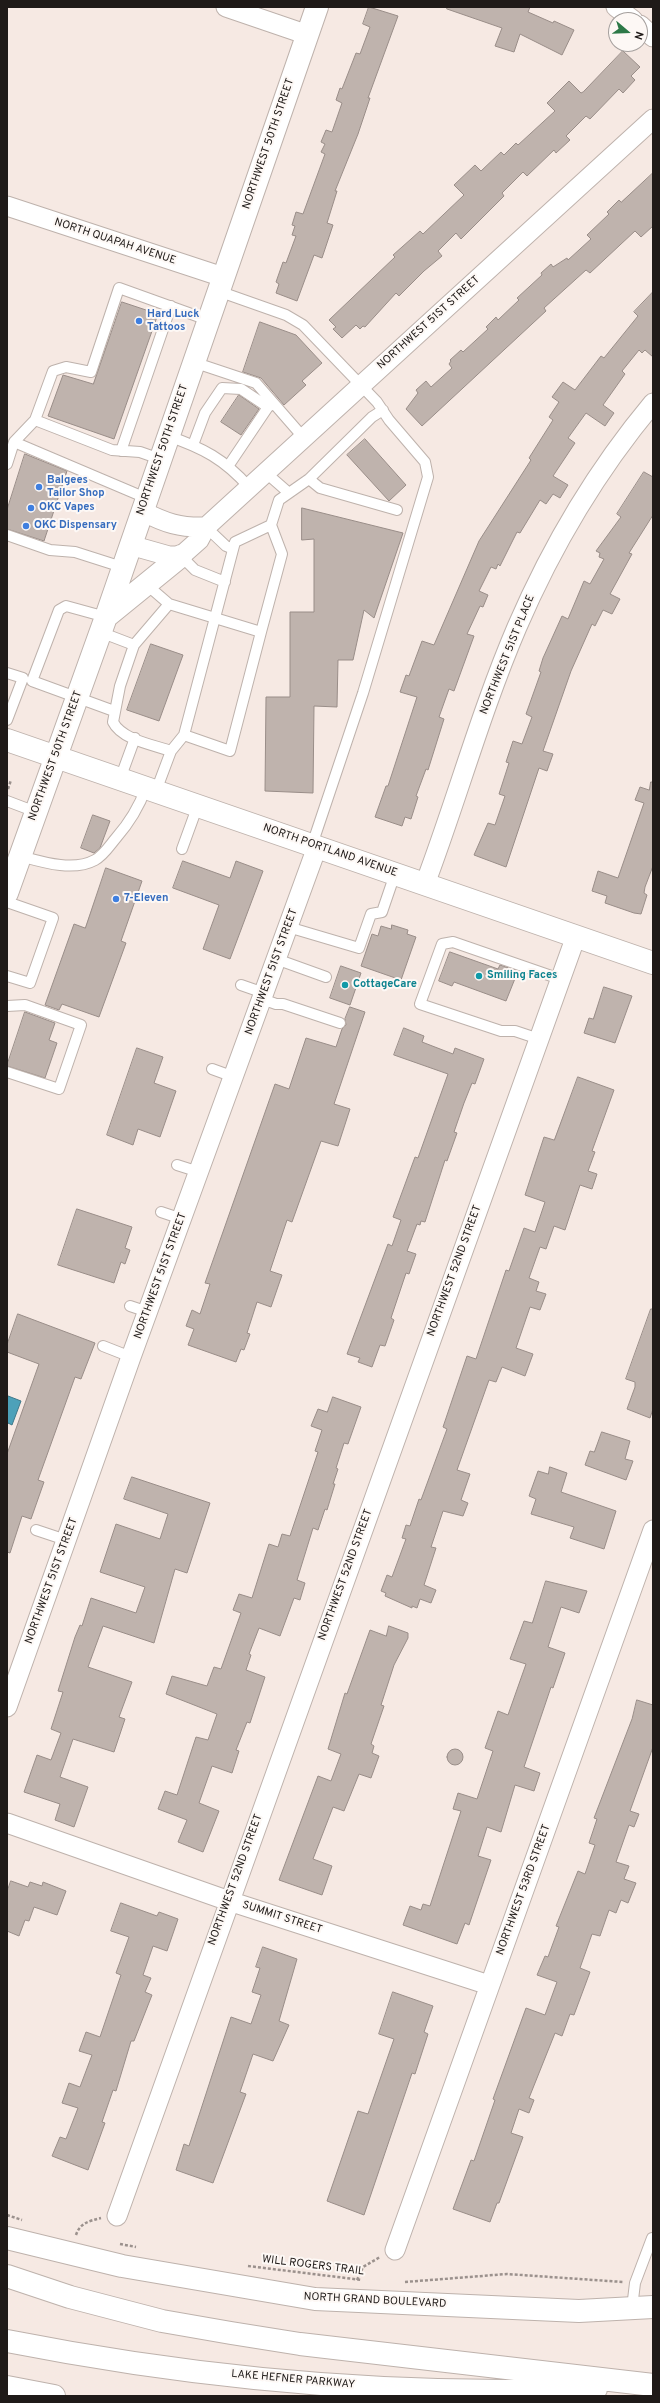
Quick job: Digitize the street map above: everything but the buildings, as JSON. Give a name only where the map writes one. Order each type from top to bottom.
[{"type":"main road","name":"NORTHWEST 50TH STREET","points":[[9,882],[20,856],[103,625],[317,7]]},
{"type":"main road","points":[[103,625],[181,556]]},
{"type":"main road","name":"NORTH PORTLAND AVENUE","points":[[7,740],[653,963]]},
{"type":"main road","name":"NORTH GRAND BOULEVARD","points":[[7,2238],[122,2266],[315,2299],[579,2311],[642,2307]]},
{"type":"main road","points":[[7,2276],[70,2297],[162,2321],[231,2333],[300,2344],[653,2386]]},
{"type":"main road","name":"LAKE HEFNER PARKWAY","points":[[7,2341],[150,2364],[326,2384],[412,2389],[560,2390],[653,2386]]},
{"type":"main road","points":[[7,2387],[54,2396]]},
{"type":"street","points":[[226,7],[308,35]]},
{"type":"street","name":"NORTHWEST 51ST STREET","points":[[181,556],[199,540],[206,527],[265,472],[653,119]]},
{"type":"street","name":"NORTH QUAPAH AVENUE","points":[[7,206],[220,284]]},
{"type":"street","name":"NORTHWEST 51ST PLACE","points":[[425,884],[496,680],[535,587],[578,508],[631,430],[653,403]]},
{"type":"street","points":[[144,504],[169,524],[187,528],[206,527]]},
{"type":"street","points":[[130,545],[169,556],[181,556]]},
{"type":"street","name":"NORTHWEST 51ST STREET","points":[[7,1707],[131,1357],[139,1309],[182,1219],[288,927],[314,846]]},
{"type":"street","name":"NORTHWEST 52ND STREET","points":[[117,2216],[576,936]]},
{"type":"street","name":"NORTHWEST 53RD STREET","points":[[395,2250],[653,1530]]},
{"type":"street","name":"SUMMIT STREET","points":[[7,1823],[229,1901],[490,1985]]},
{"type":"lane","points":[[220,284],[296,320],[361,384],[383,410],[425,462],[428,477],[363,693],[314,846]]},
{"type":"lane","points":[[7,464],[14,442],[35,420],[53,370],[66,367],[91,372],[119,288],[208,320]]},
{"type":"lane","points":[[121,451],[170,306]]},
{"type":"lane","points":[[193,362],[256,383],[271,405],[303,437]]},
{"type":"lane","points":[[193,445],[206,413],[222,388],[241,389],[271,405]]},
{"type":"lane","points":[[229,465],[271,405]]},
{"type":"lane","points":[[184,735],[230,751],[282,554],[271,524],[279,500],[309,479],[367,422],[383,410]]},
{"type":"lane","points":[[35,420],[112,450],[140,452],[160,459]]},
{"type":"lane","points":[[168,436],[193,445],[229,465],[249,487]]},
{"type":"lane","points":[[14,442],[144,504]]},
{"type":"lane","points":[[265,472],[289,493]]},
{"type":"lane","points":[[309,479],[320,488],[397,510]]},
{"type":"lane","points":[[20,856],[53,865],[87,863],[96,860],[127,825],[151,789],[171,751],[184,735],[236,542],[271,524]]},
{"type":"lane","points":[[206,527],[222,543],[234,549]]},
{"type":"lane","points":[[7,535],[50,550],[75,552],[122,567]]},
{"type":"lane","points":[[181,556],[195,570],[225,582]]},
{"type":"lane","points":[[148,585],[169,604],[261,632]]},
{"type":"lane","points":[[169,604],[134,645],[114,711],[113,722],[116,727],[134,738],[171,751]]},
{"type":"lane","points":[[7,720],[59,610],[66,606],[103,625],[134,645]]},
{"type":"lane","points":[[7,673],[114,711]]},
{"type":"lane","points":[[120,779],[134,738]]},
{"type":"lane","points":[[7,801],[36,812]]},
{"type":"lane","points":[[182,850],[198,805]]},
{"type":"lane","points":[[288,927],[359,948],[371,914],[382,912],[395,874]]},
{"type":"lane","points":[[7,902],[53,918],[30,983],[7,976]]},
{"type":"lane","points":[[539,1039],[515,1030],[501,1031],[420,1004],[442,944],[454,942],[560,979]]},
{"type":"lane","points":[[276,959],[326,977]]},
{"type":"lane","points":[[241,985],[276,1004],[283,1004],[340,1024]]},
{"type":"lane","points":[[7,1006],[25,1005],[81,1025],[59,1089],[7,1072]]},
{"type":"lane","points":[[212,1070],[234,1077]]},
{"type":"lane","points":[[177,1165],[199,1172]]},
{"type":"lane","points":[[161,1212],[182,1219]]},
{"type":"lane","points":[[103,1346],[131,1357]]},
{"type":"lane","points":[[36,1530],[66,1540]]},
{"type":"lane","points":[[642,2307],[635,2283],[652,2238]]},
{"type":"path","points":[[7,792],[11,780]]},
{"type":"path","points":[[7,2215],[26,2221]]},
{"type":"path","points":[[76,2235],[78,2228],[86,2222],[117,2216]]},
{"type":"path","points":[[68,2233],[83,2236]]},
{"type":"path","points":[[113,2242],[142,2248]]},
{"type":"path","points":[[357,2280],[363,2267],[395,2250]]},
{"type":"path","name":"WILL ROGERS TRAIL","points":[[242,2265],[364,2280]]},
{"type":"path","points":[[404,2282],[526,2274],[622,2282]]},
{"type":"water","points":[[8,1396],[21,1401],[12,1425],[8,1423],[7,1425]]},
{"type":"place","name":"Hard Luck Tattoos","points":[[139,321]]},
{"type":"place","name":"Balgees Tailor Shop","points":[[39,487]]},
{"type":"place","name":"OKC Vapes","points":[[31,508]]},
{"type":"place","name":"OKC Dispensary","points":[[26,526]]},
{"type":"place","name":"7-Eleven","points":[[116,899]]},
{"type":"place","name":"Smiling Faces","points":[[479,976]]},
{"type":"place","name":"CottageCare","points":[[345,985]]}]
